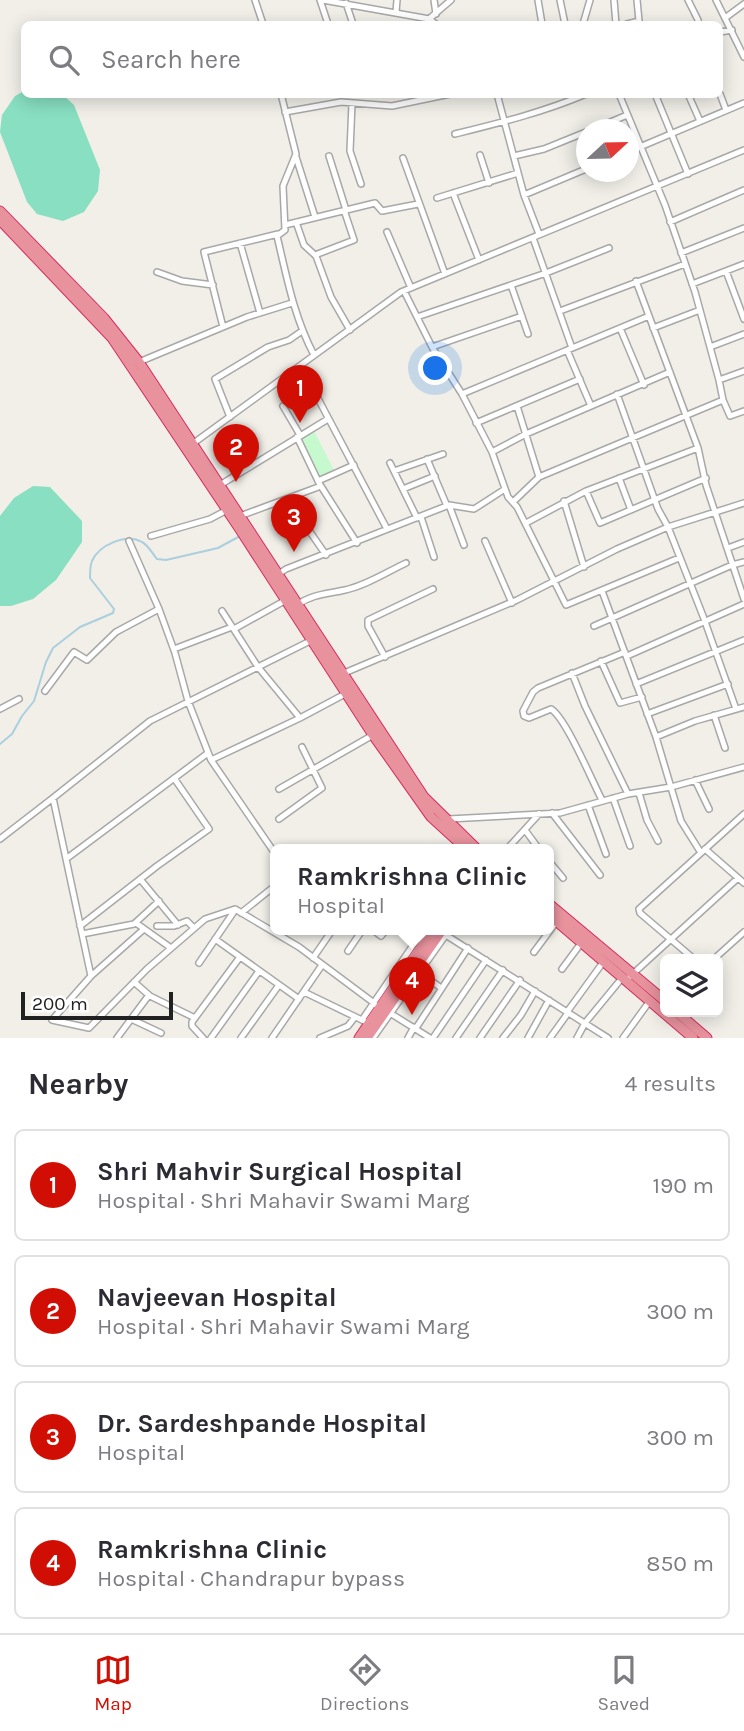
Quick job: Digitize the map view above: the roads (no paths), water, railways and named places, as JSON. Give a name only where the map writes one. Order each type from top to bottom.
[{"type":"highway","points":[[0,211],[104,318],[139,362],[227,510],[241,523]]},
{"type":"highway","points":[[0,220],[108,334],[220,485],[252,544],[296,600]]},
{"type":"highway","points":[[252,544],[281,573],[314,638],[431,817],[461,844]]},
{"type":"highway","points":[[339,676],[345,694],[363,713]]},
{"type":"highway","points":[[376,733],[424,797],[471,844]]},
{"type":"highway","points":[[554,909],[649,1002],[694,1035],[707,1038]]},
{"type":"highway","points":[[554,919],[604,961],[660,998]]},
{"type":"highway","points":[[367,1038],[383,1008],[440,935]]},
{"type":"highway","points":[[359,1038],[366,1022],[383,1008],[417,971],[440,935]]},
{"type":"highway","points":[[681,1017],[694,1035]]},
{"type":"street","points":[[255,0],[262,21]]},
{"type":"street","points":[[325,21],[322,0],[396,12],[432,21]]},
{"type":"street","points":[[396,12],[397,0]]},
{"type":"street","points":[[434,0],[436,14]]},
{"type":"street","points":[[429,19],[451,0]]},
{"type":"street","points":[[538,0],[542,21]]},
{"type":"street","points":[[560,0],[564,21]]},
{"type":"street","points":[[584,21],[590,0]]},
{"type":"street","points":[[614,0],[616,21]]},
{"type":"street","points":[[637,0],[639,21]]},
{"type":"street","points":[[688,0],[698,20]]},
{"type":"street","points":[[716,0],[741,46],[744,57]]},
{"type":"street","points":[[346,3],[352,21]]},
{"type":"street","points":[[725,18],[744,4]]},
{"type":"street","points":[[723,31],[732,30]]},
{"type":"street","points":[[282,98],[315,217]]},
{"type":"street","points":[[347,98],[350,151],[360,184]]},
{"type":"street","points":[[402,98],[402,105]]},
{"type":"street","points":[[285,112],[349,103],[402,105],[433,98]]},
{"type":"street","points":[[498,98],[546,273],[560,311],[569,349],[591,406]]},
{"type":"street","points":[[455,134],[504,122],[577,98]]},
{"type":"street","points":[[621,98],[658,187],[692,284],[723,400],[730,416],[744,411]]},
{"type":"street","points":[[657,98],[688,174]]},
{"type":"street","points":[[690,98],[700,121]]},
{"type":"street","points":[[721,98],[726,110]]},
{"type":"street","points":[[641,146],[744,103]]},
{"type":"street","points":[[618,119],[627,115]]},
{"type":"street","points":[[514,156],[544,149],[576,136]]},
{"type":"street","points":[[190,446],[404,291],[744,150]]},
{"type":"street","points":[[296,154],[283,186],[285,230],[277,236],[292,303],[314,355]]},
{"type":"street","points":[[480,155],[489,183]]},
{"type":"street","points":[[316,255],[354,240],[329,156]]},
{"type":"street","points":[[403,158],[445,274]]},
{"type":"street","points":[[438,198],[518,173]]},
{"type":"street","points":[[524,195],[576,173]]},
{"type":"street","points":[[670,222],[744,190]]},
{"type":"street","points":[[453,193],[479,260]]},
{"type":"street","points":[[285,225],[376,202],[382,211],[418,204]]},
{"type":"street","points":[[296,222],[305,246],[316,255],[331,298],[350,330]]},
{"type":"street","points":[[681,253],[744,228]]},
{"type":"street","points":[[387,232],[411,288]]},
{"type":"street","points":[[223,327],[204,252],[281,233]]},
{"type":"street","points":[[240,243],[260,313]]},
{"type":"street","points":[[417,317],[546,273],[609,248]]},
{"type":"street","points":[[560,311],[685,264]]},
{"type":"street","points":[[692,284],[744,264]]},
{"type":"street","points":[[726,271],[744,319]]},
{"type":"street","points":[[157,272],[182,281],[213,285]]},
{"type":"street","points":[[636,281],[687,415],[744,599]]},
{"type":"street","points":[[511,285],[528,334]]},
{"type":"street","points":[[404,291],[432,347],[462,394],[492,452],[505,489],[526,523],[566,605],[679,558]]},
{"type":"street","points":[[139,362],[223,327],[292,303]]},
{"type":"street","points":[[653,328],[700,310]]},
{"type":"street","points":[[432,347],[522,316]]},
{"type":"street","points":[[462,394],[649,316]]},
{"type":"street","points":[[620,328],[644,386]]},
{"type":"street","points":[[230,417],[215,379],[268,347],[289,340],[302,331]]},
{"type":"street","points":[[710,347],[744,334]]},
{"type":"street","points":[[719,380],[744,371]]},
{"type":"street","points":[[492,452],[526,434],[617,394],[644,386],[670,372]]},
{"type":"street","points":[[476,423],[580,379]]},
{"type":"street","points":[[314,391],[387,529]]},
{"type":"street","points":[[617,394],[736,709]]},
{"type":"street","points":[[513,502],[539,477],[723,400]]},
{"type":"street","points":[[284,406],[320,484],[357,543]]},
{"type":"street","points":[[517,406],[539,477]]},
{"type":"street","points":[[220,485],[328,419]]},
{"type":"street","points":[[526,523],[586,491],[698,448]]},
{"type":"street","points":[[394,471],[443,454]]},
{"type":"street","points":[[427,459],[464,545]]},
{"type":"street","points":[[390,463],[419,517],[434,557]]},
{"type":"street","points":[[241,523],[354,465]]},
{"type":"street","points":[[403,489],[435,476]]},
{"type":"street","points":[[619,478],[631,510]]},
{"type":"street","points":[[586,491],[599,522],[706,478]]},
{"type":"street","points":[[281,573],[448,506],[474,509],[505,489]]},
{"type":"street","points":[[288,500],[326,555]]},
{"type":"street","points":[[564,501],[584,567]]},
{"type":"street","points":[[339,676],[512,603],[617,549],[668,527],[744,503]]},
{"type":"street","points":[[151,536],[210,519],[227,510]]},
{"type":"street","points":[[129,541],[174,649],[188,701],[209,756],[270,848]]},
{"type":"street","points":[[485,541],[512,603]]},
{"type":"street","points":[[727,548],[744,542]]},
{"type":"street","points":[[594,626],[744,562]]},
{"type":"street","points":[[174,649],[233,628],[296,600],[347,590],[406,563]]},
{"type":"street","points":[[385,657],[368,626],[368,620],[433,589]]},
{"type":"street","points":[[602,592],[656,737],[682,823],[703,851],[744,883]]},
{"type":"street","points":[[602,800],[567,728],[554,710],[528,718],[523,714],[535,690],[744,604]]},
{"type":"street","points":[[45,691],[74,652],[87,660],[116,632],[159,609]]},
{"type":"street","points":[[222,611],[258,667],[300,719]]},
{"type":"street","points":[[0,839],[150,721],[314,638]]},
{"type":"street","points":[[636,684],[744,640]]},
{"type":"street","points":[[601,661],[620,703],[642,697]]},
{"type":"street","points":[[572,673],[590,718],[628,794]]},
{"type":"street","points":[[647,714],[728,684]]},
{"type":"street","points":[[66,859],[174,778],[209,756],[300,719],[345,694]]},
{"type":"street","points":[[0,709],[19,699]]},
{"type":"street","points":[[656,737],[714,715],[744,707]]},
{"type":"street","points":[[714,715],[725,748]]},
{"type":"street","points":[[279,789],[376,733]]},
{"type":"street","points":[[279,819],[321,789],[302,747]]},
{"type":"street","points":[[445,820],[552,813],[628,794],[671,787],[744,767]]},
{"type":"street","points":[[80,926],[209,829],[174,778]]},
{"type":"street","points":[[695,780],[709,809]]},
{"type":"street","points":[[639,793],[647,820],[659,841]]},
{"type":"street","points":[[53,798],[91,976]]},
{"type":"street","points":[[613,798],[630,846]]},
{"type":"street","points":[[588,805],[606,854]]},
{"type":"street","points":[[552,813],[600,874]]},
{"type":"street","points":[[511,844],[539,814]]},
{"type":"street","points":[[688,954],[640,914],[639,909],[744,814]]},
{"type":"street","points":[[524,830],[536,844]]},
{"type":"street","points":[[554,867],[563,878]]},
{"type":"street","points":[[578,1038],[585,1023],[627,978],[738,878]]},
{"type":"street","points":[[140,879],[178,925]]},
{"type":"street","points":[[199,963],[238,911],[270,889]]},
{"type":"street","points":[[82,934],[135,923],[159,901]]},
{"type":"street","points":[[144,929],[91,976],[52,1020],[89,1028],[134,982],[205,919],[238,911],[270,931]]},
{"type":"street","points":[[157,926],[178,925],[187,920],[194,928]]},
{"type":"street","points":[[554,925],[557,921]]},
{"type":"street","points":[[135,923],[171,948]]},
{"type":"street","points":[[720,954],[744,932]]},
{"type":"street","points":[[276,935],[431,1038],[486,960]]},
{"type":"street","points":[[313,958],[329,935]]},
{"type":"street","points":[[348,951],[359,935]]},
{"type":"street","points":[[373,1038],[383,1008],[421,935]]},
{"type":"street","points":[[449,935],[608,1038]]},
{"type":"street","points":[[534,952],[547,935]]},
{"type":"street","points":[[215,940],[299,999]]},
{"type":"street","points":[[562,969],[582,942]]},
{"type":"street","points":[[408,1038],[467,948]]},
{"type":"street","points":[[203,1038],[192,1026],[195,1018],[240,957]]},
{"type":"street","points":[[550,1038],[604,961]]},
{"type":"street","points":[[272,1038],[322,965]]},
{"type":"street","points":[[456,1038],[503,970]]},
{"type":"street","points":[[211,1038],[259,971]]},
{"type":"street","points":[[417,971],[441,988]]},
{"type":"street","points":[[480,1038],[520,980]]},
{"type":"street","points":[[134,982],[149,995],[195,1018]]},
{"type":"street","points":[[241,1038],[279,985]]},
{"type":"street","points":[[503,1038],[535,991]]},
{"type":"street","points":[[304,992],[366,1022]]},
{"type":"street","points":[[117,1038],[149,995]]},
{"type":"street","points":[[528,1038],[549,1000]]},
{"type":"street","points":[[623,1038],[649,1002]]},
{"type":"street","points":[[320,1038],[348,1026],[355,1017]]},
{"type":"street","points":[[131,1019],[161,1033]]},
{"type":"waterway","points":[[0,744],[12,734],[34,701],[53,648],[80,627],[113,613],[114,609],[90,578],[92,561],[101,550],[114,542],[136,540],[146,545],[157,559],[166,560],[218,548],[240,536]]},
{"type":"place","name":"Shri Mahvir Surgical Hospital","points":[[300,423]]},
{"type":"place","name":"Navjeevan Hospital","points":[[236,482]]},
{"type":"place","name":"Dr. Sardeshpande Hospital","points":[[294,552]]},
{"type":"place","name":"Ramkrishna Clinic","points":[[412,1015]]}]
